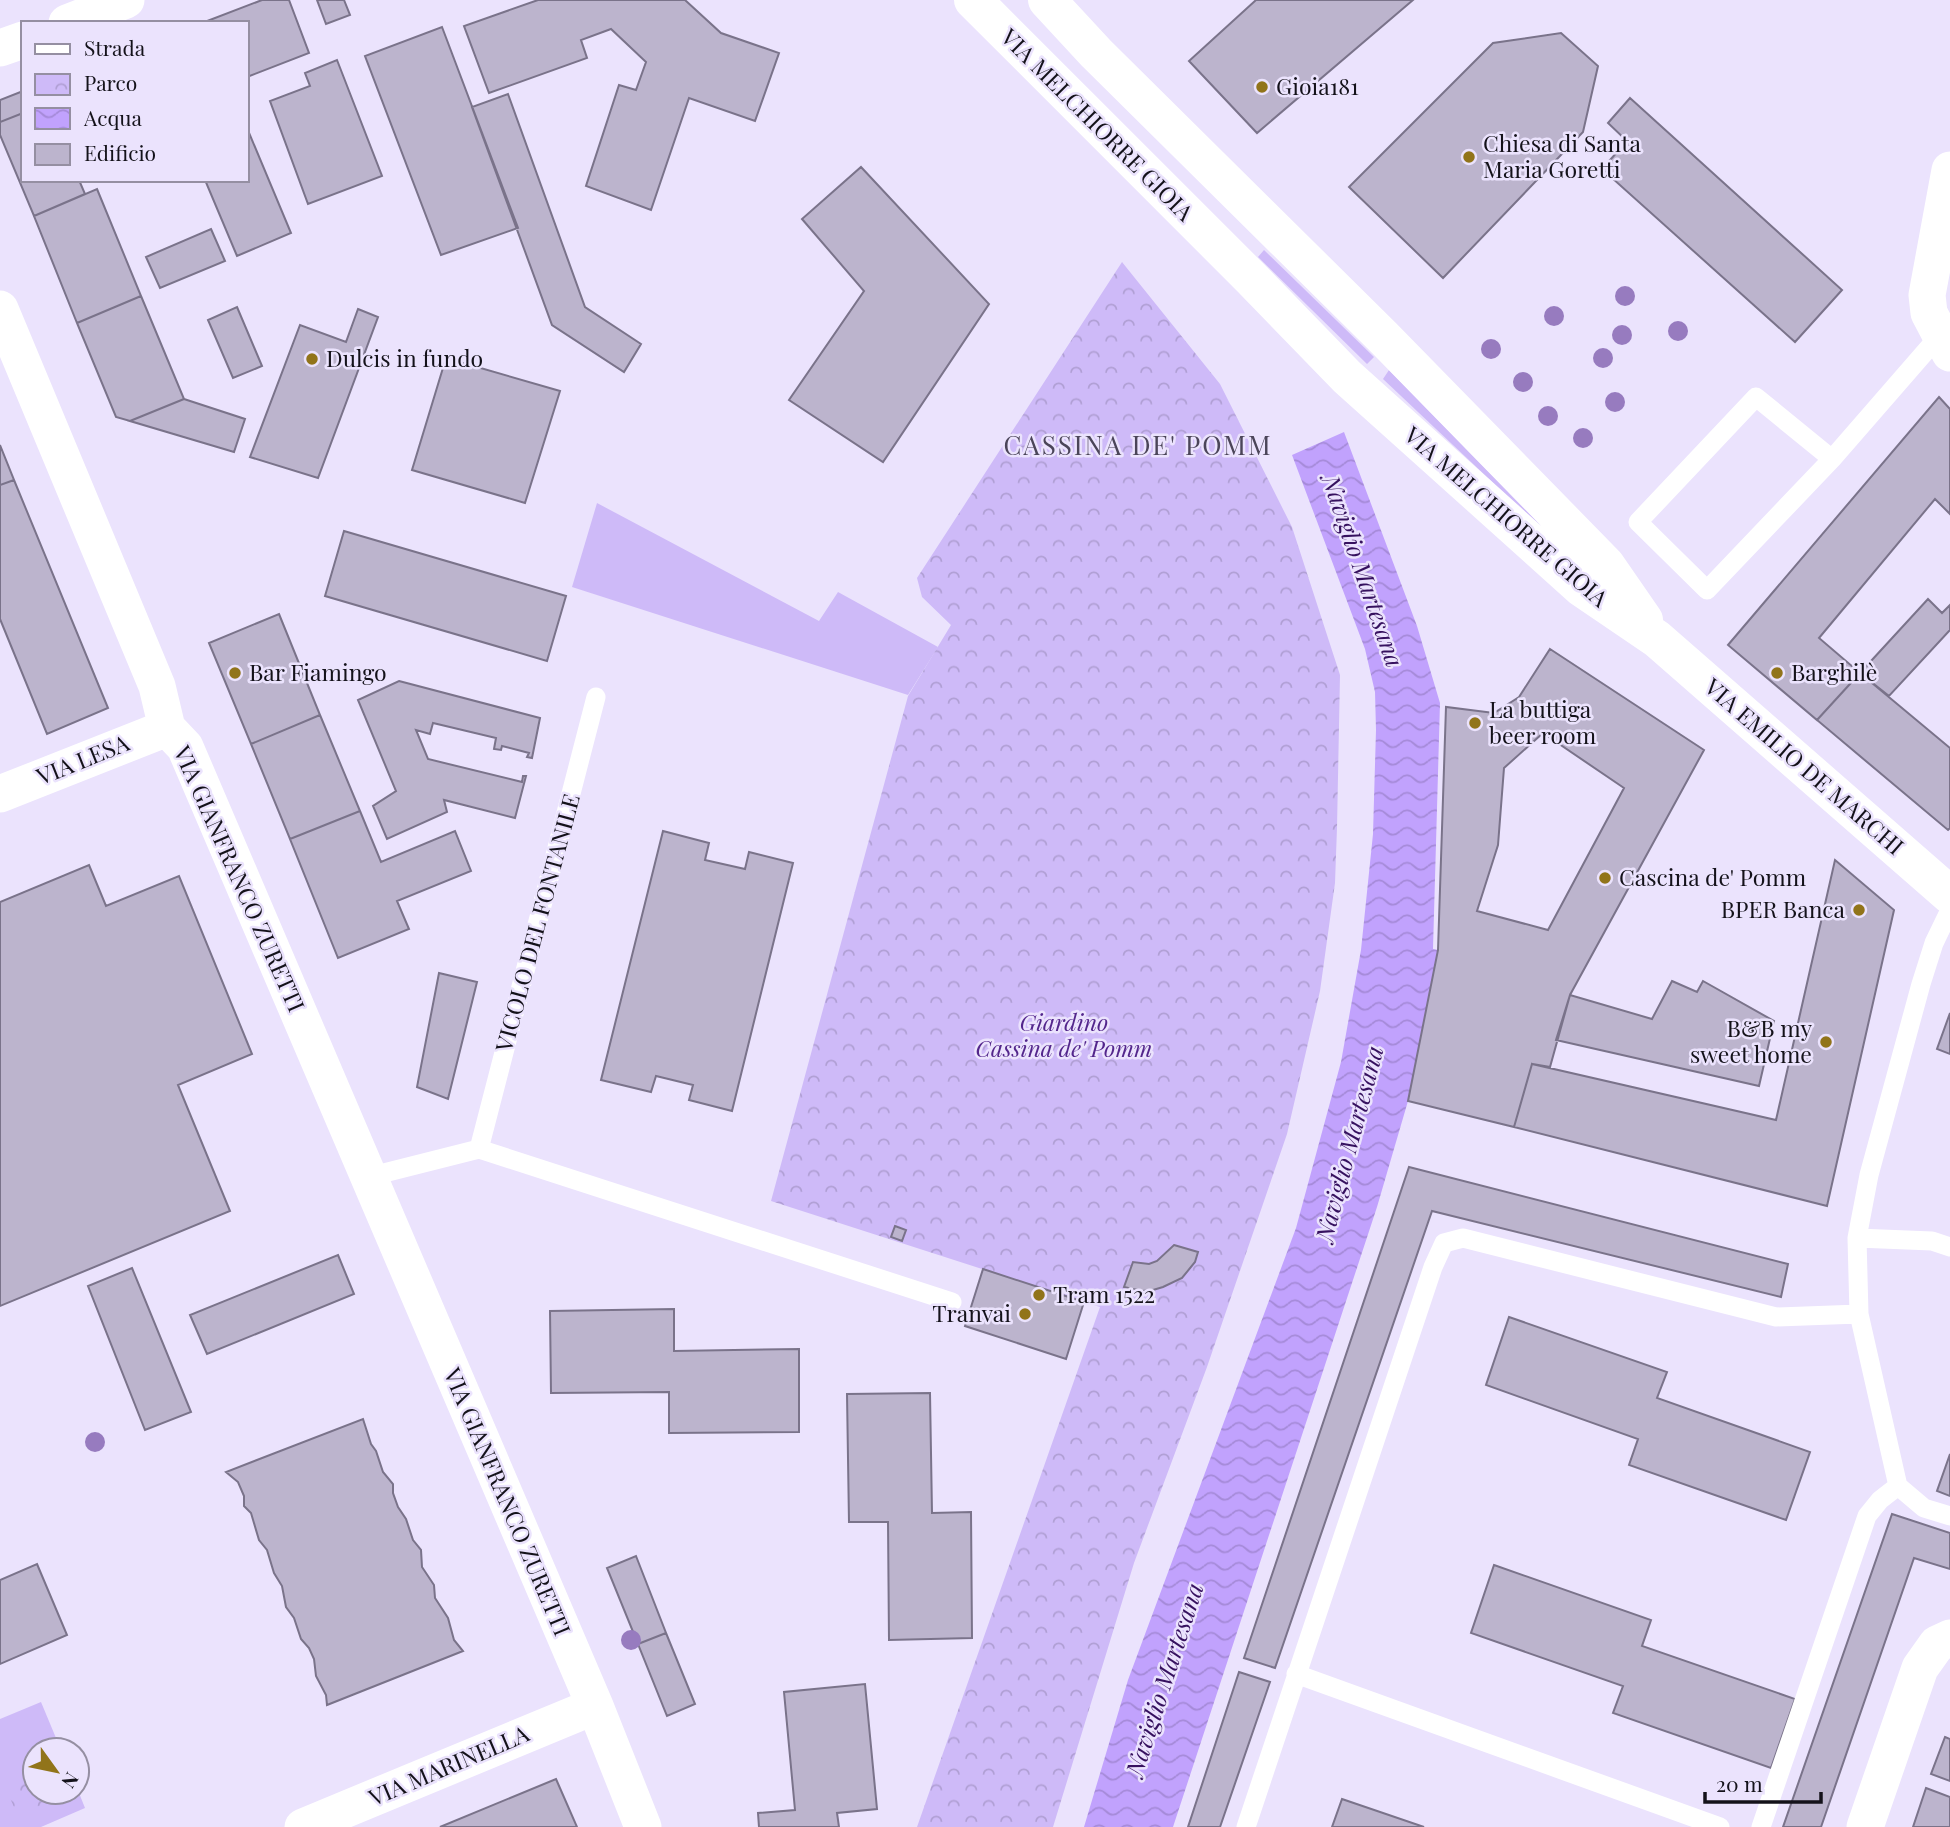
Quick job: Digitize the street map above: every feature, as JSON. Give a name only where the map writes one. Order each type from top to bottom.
[{"type":"street","points":[[72,21],[126,0]]},
{"type":"street","name":"VIA MELCHIORRE GIOIA","points":[[973,0],[1346,377],[1582,588],[1657,639]]},
{"type":"street","name":"VIA MELCHIORRE GIOIA","points":[[1047,0],[1096,53],[1383,337],[1606,565],[1657,639]]},
{"type":"street","points":[[0,48],[21,41]]},
{"type":"street","points":[[1945,345],[1929,313],[1927,295],[1950,170]]},
{"type":"street","name":"VIA GIANFRANCO ZURETTI","points":[[0,309],[157,686],[167,729],[185,747],[595,1706],[643,1827]]},
{"type":"street","name":"VIA EMILIO DE MARCHI","points":[[1657,639],[1950,895]]},
{"type":"street","name":"VIA LESA","points":[[0,794],[167,729]]},
{"type":"street","points":[[1865,1827],[1920,1668],[1937,1644],[1950,1638]]},
{"type":"street","name":"VIA MARINELLA","points":[[303,1827],[595,1706]]},
{"type":"lane","points":[[1832,458],[1756,397],[1638,522],[1707,590],[1832,458],[1945,345]]},
{"type":"lane","name":"VICOLO DEL FONTANILE","points":[[479,1149],[596,697]]},
{"type":"lane","points":[[1950,910],[1934,943],[1921,984],[1869,1175],[1857,1238],[1859,1314],[1898,1486],[1924,1508],[1950,1516]]},
{"type":"lane","points":[[368,1177],[479,1149],[952,1302]]},
{"type":"lane","points":[[1246,1827],[1433,1267],[1444,1243],[1463,1238],[1776,1317],[1859,1314]]},
{"type":"lane","points":[[1857,1238],[1932,1241],[1950,1247]]},
{"type":"lane","points":[[1761,1827],[1867,1516],[1880,1500],[1898,1486]]},
{"type":"lane","points":[[1296,1674],[1720,1827]]},
{"type":"green space","points":[[1264,250],[1374,357],[1367,364],[1258,257]]},
{"type":"green space","name":"Giardino Cassina de' Pomm","points":[[1122,262],[1220,384],[1292,527],[1340,675],[1335,883],[1320,991],[1287,1134],[1207,1367],[1134,1563],[1053,1827],[917,1827],[1100,1307],[771,1201],[908,696],[951,625],[922,597],[917,578]]},
{"type":"green space","points":[[1389,370],[1576,561],[1383,379]]},
{"type":"green space","points":[[597,503],[819,621],[838,592],[938,647],[908,695],[572,587]]},
{"type":"green space","points":[[41,1702],[55,1736],[21,1736],[21,1806],[85,1808],[41,1827],[0,1827],[0,1719]]},
{"type":"green space","points":[[21,1776],[21,1806],[39,1806],[17,1815],[4,1783]]},
{"type":"water","name":"Naviglio Martesana","points":[[1344,432],[1417,626],[1440,703],[1433,949],[1438,950],[1408,1101],[1377,1207],[1173,1827],[1084,1827],[1128,1680],[1296,1228],[1341,1062],[1361,950],[1373,834],[1375,692],[1365,649],[1292,455]]},
{"type":"building","points":[[262,0],[289,0],[309,53],[248,77],[248,21],[207,21]]},
{"type":"building","points":[[317,0],[344,0],[350,15],[326,24]]},
{"type":"building","points":[[538,0],[685,0],[721,33],[779,53],[755,121],[689,98],[651,210],[586,186],[619,85],[636,90],[646,62],[611,29],[581,40],[587,58],[489,93],[464,26]]},
{"type":"building","name":"Gioia181","points":[[1256,0],[1413,0],[1257,133],[1189,61]]},
{"type":"building","points":[[442,27],[518,228],[441,255],[365,56]]},
{"type":"building","name":"Chiesa di Santa Maria Goretti","points":[[1561,33],[1598,66],[1583,132],[1443,278],[1349,187],[1493,43]]},
{"type":"building","points":[[337,60],[382,176],[308,204],[270,101],[310,86],[305,73]]},
{"type":"building","points":[[21,92],[21,114],[0,122],[0,100]]},
{"type":"building","points":[[508,94],[585,307],[641,344],[624,372],[552,325],[472,107]]},
{"type":"building","points":[[1630,98],[1842,290],[1795,342],[1602,169],[1627,141],[1608,123]]},
{"type":"building","points":[[21,114],[21,182],[80,182],[85,194],[34,216],[0,135],[0,122]]},
{"type":"building","points":[[248,130],[291,233],[237,256],[206,182],[248,182]]},
{"type":"building","points":[[861,167],[989,304],[883,462],[789,400],[864,291],[802,219]]},
{"type":"building","points":[[97,189],[141,296],[77,323],[34,216]]},
{"type":"building","points":[[211,229],[225,261],[160,288],[146,257]]},
{"type":"building","points":[[141,296],[184,399],[130,421],[116,417],[77,323]]},
{"type":"building","points":[[237,307],[262,366],[233,378],[208,320]]},
{"type":"building","points":[[358,309],[378,317],[318,478],[250,457],[300,325],[346,342]]},
{"type":"building","points":[[446,358],[560,391],[525,503],[412,470]]},
{"type":"building","points":[[1939,397],[1950,409],[1950,514],[1935,499],[1819,638],[1860,673],[1817,720],[1728,645]]},
{"type":"building","points":[[184,399],[245,419],[234,452],[130,421]]},
{"type":"building","points":[[0,445],[14,480],[0,485]]},
{"type":"building","points":[[14,480],[108,708],[47,734],[0,619],[0,485]]},
{"type":"building","points":[[344,531],[566,596],[547,661],[325,596]]},
{"type":"building","points":[[1928,599],[1942,613],[1950,605],[1950,630],[1889,696],[1860,673]]},
{"type":"building","points":[[279,614],[320,715],[251,744],[209,643]]},
{"type":"building","name":"Cascina de' Pomm","points":[[1550,649],[1704,750],[1570,995],[1550,1067],[1532,1064],[1514,1127],[1408,1101],[1438,950],[1446,707],[1494,713],[1519,697]],"holes":[[[1543,733],[1624,788],[1548,930],[1477,911],[1498,845],[1504,768]]]},
{"type":"building","points":[[1860,673],[1950,748],[1948,830],[1817,720]]},
{"type":"building","points":[[399,681],[540,718],[532,758],[527,757],[529,753],[502,746],[501,750],[494,749],[496,738],[433,723],[430,734],[416,730],[428,759],[522,782],[523,776],[526,776],[515,818],[444,800],[447,812],[387,839],[373,806],[396,791],[358,700]]},
{"type":"building","points":[[320,715],[360,811],[290,839],[251,744]]},
{"type":"building","points":[[360,811],[381,862],[455,831],[471,871],[397,901],[409,929],[338,958],[290,839]]},
{"type":"building","points":[[663,831],[709,843],[705,860],[745,869],[749,852],[793,863],[732,1111],[689,1100],[693,1085],[656,1076],[651,1092],[601,1080]]},
{"type":"building","points":[[1835,860],[1894,910],[1827,1206],[1514,1127],[1532,1064],[1776,1120]]},
{"type":"building","points":[[89,865],[106,906],[179,876],[252,1054],[178,1085],[230,1211],[0,1306],[0,902]]},
{"type":"building","points":[[439,973],[477,982],[448,1099],[417,1087]]},
{"type":"building","points":[[1672,981],[1697,992],[1703,981],[1774,1021],[1759,1086],[1556,1040],[1570,995],[1652,1019]]},
{"type":"building","points":[[1950,1013],[1950,1054],[1937,1049]]},
{"type":"building","points":[[1409,1167],[1788,1264],[1781,1297],[1432,1211],[1275,1668],[1244,1658]]},
{"type":"building","points":[[895,1226],[906,1230],[902,1241],[891,1237]]},
{"type":"building","points":[[1174,1245],[1198,1252],[1195,1262],[1182,1278],[1153,1290],[1142,1291],[1124,1287],[1133,1262],[1149,1264],[1157,1261]]},
{"type":"building","points":[[338,1255],[354,1294],[207,1354],[190,1315]]},
{"type":"building","points":[[132,1268],[191,1412],[145,1430],[88,1286]]},
{"type":"building","name":"Tranvai","points":[[983,1269],[1084,1302],[1066,1359],[965,1326]]},
{"type":"building","points":[[674,1309],[674,1351],[799,1349],[799,1432],[669,1433],[669,1392],[551,1393],[550,1311]]},
{"type":"building","points":[[1509,1317],[1667,1372],[1657,1398],[1810,1452],[1786,1520],[1629,1465],[1638,1439],[1486,1385]]},
{"type":"building","points":[[930,1393],[932,1513],[971,1512],[972,1638],[889,1640],[888,1522],[849,1522],[847,1394]]},
{"type":"building","points":[[363,1419],[383,1472],[393,1484],[398,1507],[406,1519],[413,1540],[421,1550],[422,1567],[434,1585],[435,1598],[448,1618],[454,1640],[463,1651],[327,1705],[326,1695],[316,1676],[314,1659],[286,1607],[282,1586],[274,1573],[267,1550],[259,1540],[251,1513],[244,1506],[244,1496],[238,1482],[226,1472]]},
{"type":"building","points":[[1950,1454],[1950,1496],[1937,1491]]},
{"type":"building","points":[[1892,1514],[1950,1533],[1950,1569],[1914,1558],[1821,1827],[1783,1827]]},
{"type":"building","points":[[636,1556],[666,1633],[638,1644],[607,1568]]},
{"type":"building","points":[[37,1564],[67,1635],[0,1664],[0,1580]]},
{"type":"building","points":[[1494,1565],[1651,1620],[1642,1646],[1795,1699],[1771,1768],[1613,1713],[1623,1686],[1471,1633]]},
{"type":"building","points":[[666,1633],[695,1704],[667,1716],[638,1644]]},
{"type":"building","points":[[1239,1672],[1270,1682],[1220,1827],[1188,1827]]},
{"type":"building","points":[[865,1684],[877,1809],[837,1813],[839,1827],[759,1827],[758,1813],[795,1810],[784,1692]]},
{"type":"building","points":[[1945,1737],[1950,1739],[1950,1781],[1931,1774]]},
{"type":"building","points":[[556,1779],[577,1827],[440,1827]]},
{"type":"building","points":[[1926,1788],[1950,1797],[1950,1827],[1913,1827]]},
{"type":"building","points":[[1342,1799],[1424,1827],[1332,1827]]},
{"type":"place","name":"Gioia181","points":[[1262,87]]},
{"type":"place","name":"Chiesa di Santa Maria Goretti","points":[[1469,157]]},
{"type":"place","name":"Dulcis in fundo","points":[[312,359]]},
{"type":"place","name":"Bar Fiamingo","points":[[235,673]]},
{"type":"place","name":"Barghilè","points":[[1777,673]]},
{"type":"place","name":"La buttiga beer room","points":[[1475,723]]},
{"type":"place","name":"Cascina de' Pomm","points":[[1605,878]]},
{"type":"place","name":"BPER Banca","points":[[1859,910]]},
{"type":"place","name":"B&B my sweet home","points":[[1826,1042]]},
{"type":"place","name":"Tram 1522","points":[[1039,1295]]},
{"type":"place","name":"Tranvai","points":[[1025,1314]]},
{"type":"district","name":"CASSINA DE' POMM","points":[[1138,446]]}]
